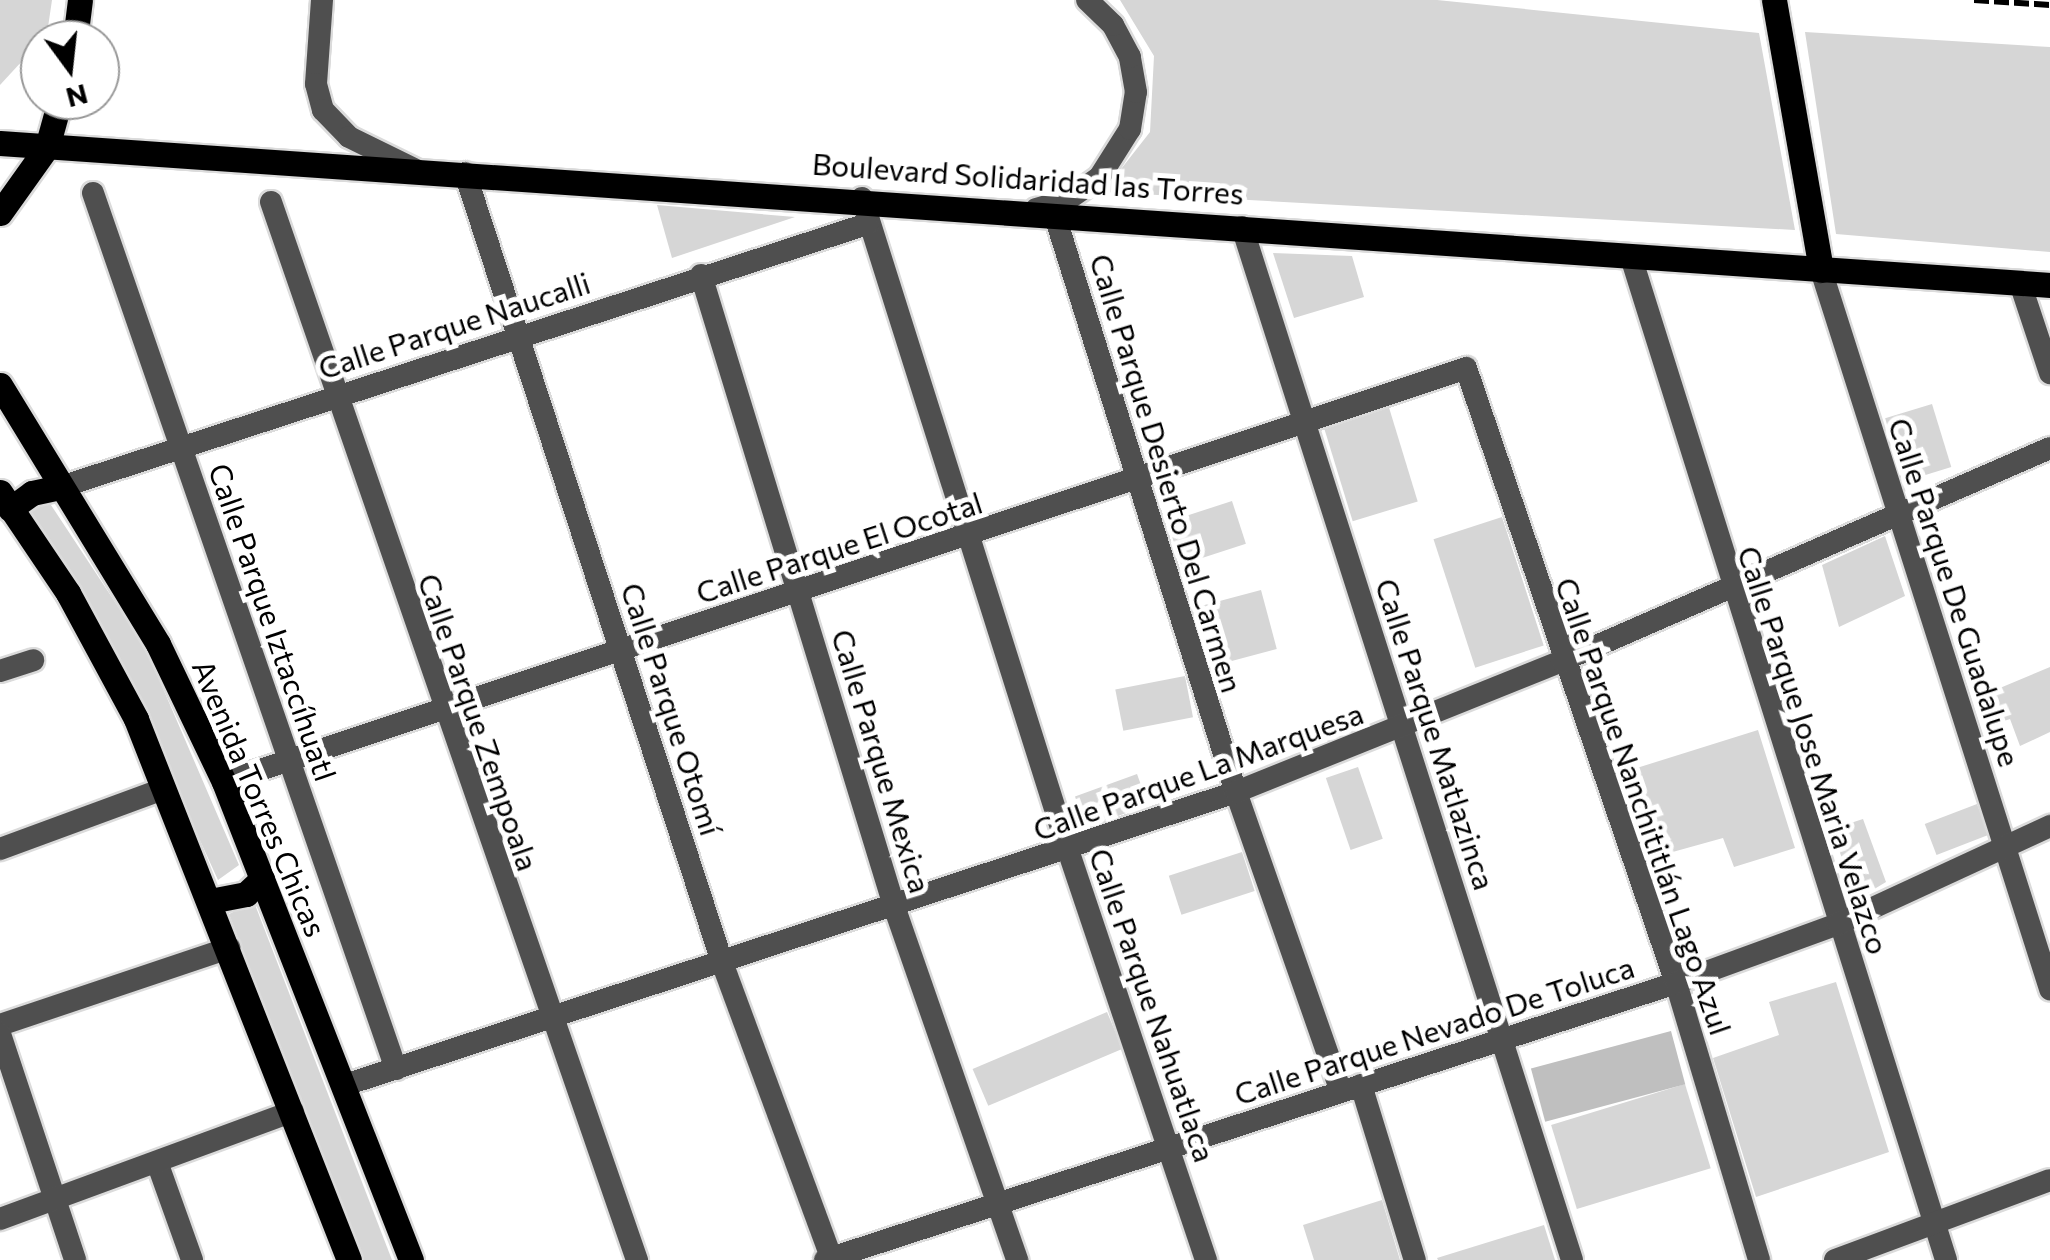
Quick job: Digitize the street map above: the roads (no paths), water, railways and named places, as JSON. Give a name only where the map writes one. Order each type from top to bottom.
[{"type":"main road","points":[[1774,0],[1822,270]]},
{"type":"main road","points":[[0,213],[47,147],[54,120]]},
{"type":"main road","name":"Boulevard Solidaridad las Torres","points":[[0,143],[862,198],[2050,285]]},
{"type":"main road","name":"Avenida Torres Chicas","points":[[0,385],[158,644],[224,782],[411,1260]]},
{"type":"main road","points":[[62,487],[32,493],[3,505],[117,679],[229,948],[349,1260]]},
{"type":"main road","points":[[210,901],[246,894],[262,879]]},
{"type":"street","points":[[322,0],[316,84],[323,110],[350,137],[416,170]]},
{"type":"street","points":[[1041,212],[1084,190],[1112,164],[1130,129],[1136,92],[1130,57],[1113,25],[1087,0]]},
{"type":"street","name":"Calle Parque Otomí","points":[[465,172],[723,965],[829,1259]]},
{"type":"street","name":"Calle Parque Iztaccíhuatl","points":[[93,193],[396,1070]]},
{"type":"street","name":"Calle Parque Nahuatlaca","points":[[862,198],[867,224],[971,535],[1068,850],[1172,1148],[1206,1260]]},
{"type":"street","name":"Calle Parque Zempoala","points":[[271,202],[441,708],[637,1260]]},
{"type":"street","name":"Calle Parque Desierto Del Carmen","points":[[1041,212],[1137,481],[1236,792],[1415,1260]]},
{"type":"street","name":"Calle Parque Naucalli","points":[[62,487],[518,334],[867,224]]},
{"type":"street","name":"Calle Parque Matlazinca","points":[[1242,226],[1572,1260]]},
{"type":"street","name":"Calle Parque Jose Maria Velazco","points":[[1630,257],[1730,587],[1946,1260]]},
{"type":"street","name":"Calle Parque De Guadalupe","points":[[1822,270],[2050,989]]},
{"type":"street","name":"Calle Parque Mexica","points":[[701,275],[895,909],[1017,1260]]},
{"type":"street","points":[[2020,283],[2050,373]]},
{"type":"street","name":"Calle Parque El Ocotal","points":[[224,782],[287,758],[1305,425],[1463,368],[1468,372]]},
{"type":"street","name":"Calle Parque Nanchititlán Lago Azul","points":[[1468,372],[1562,661],[1676,983],[1759,1260]]},
{"type":"street","name":"Calle Parque La Marquesa","points":[[342,1086],[895,909],[1236,792],[1404,728],[2050,448]]},
{"type":"street","points":[[0,671],[33,660]]},
{"type":"street","points":[[0,848],[162,789]]},
{"type":"street","name":"Calle Parque Nevado De Toluca","points":[[829,1259],[1676,983],[1838,924],[2050,826]]},
{"type":"street","points":[[0,1025],[229,948]]},
{"type":"street","points":[[0,1034],[75,1260]]},
{"type":"street","points":[[0,1219],[292,1111]]},
{"type":"street","points":[[157,1162],[192,1260]]},
{"type":"street","points":[[1835,1260],[2050,1180]]},
{"type":"railway","points":[[1974,0],[2050,5]]}]
